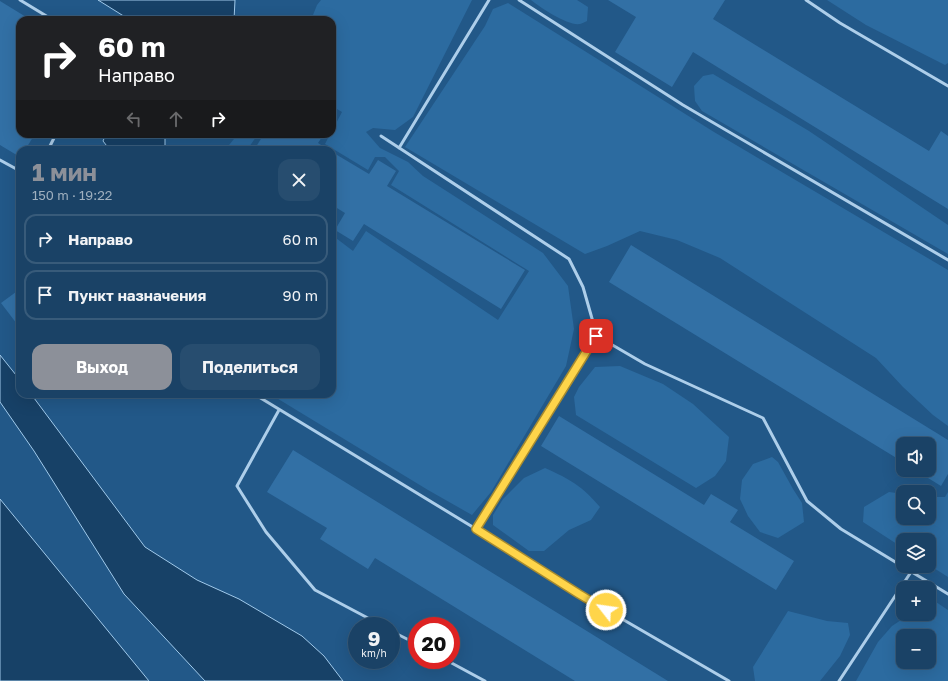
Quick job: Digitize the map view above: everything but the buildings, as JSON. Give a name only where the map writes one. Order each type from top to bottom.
[{"type":"lane","points":[[20,0],[46,16]]},
{"type":"lane","points":[[399,148],[489,0]]},
{"type":"lane","points":[[519,0],[683,105],[948,260]]},
{"type":"lane","points":[[806,0],[840,22],[948,86]]},
{"type":"lane","points":[[381,136],[568,259],[583,287],[596,336],[645,364],[763,418],[807,501],[841,529],[896,563]]},
{"type":"lane","points":[[0,160],[16,169]]},
{"type":"lane","points":[[476,529],[596,336]]},
{"type":"lane","points":[[260,398],[476,529],[579,594],[729,681]]},
{"type":"lane","points":[[279,410],[237,486],[266,532],[315,590],[366,617]]},
{"type":"lane","points":[[839,681],[910,573]]},
{"type":"lane","points":[[913,573],[948,594]]},
{"type":"lane","points":[[460,668],[485,681]]},
{"type":"shaded area","points":[[98,0],[235,0],[234,16],[124,16]]},
{"type":"shaded area","points":[[321,0],[472,0],[413,117],[395,130],[373,128],[366,132],[380,148],[408,162],[423,176],[543,253],[568,286],[574,329],[566,366],[491,492],[472,515],[277,398],[336,398],[336,238],[353,251],[366,231],[498,320],[529,271],[391,185],[399,171],[385,157],[375,157],[368,170],[336,151],[336,146],[328,146],[325,144],[328,138],[336,138],[336,123],[342,112],[336,108],[336,16],[313,16],[317,5]]},
{"type":"shaded area","points":[[531,0],[577,0],[588,7],[587,21],[580,24],[569,22],[548,12]]},
{"type":"shaded area","points":[[827,0],[948,0],[948,63],[945,65],[866,25]]},
{"type":"shaded area","points":[[508,3],[714,132],[948,270],[948,426],[933,415],[903,387],[876,358],[720,258],[677,240],[640,231],[585,254],[405,147],[485,26],[493,9]]},
{"type":"shaded area","points":[[713,74],[809,131],[948,225],[948,254],[702,111],[695,101],[694,86],[703,76]]},
{"type":"shaded area","points":[[104,138],[165,138],[165,146],[107,146],[103,141]]},
{"type":"shaded area","points":[[235,138],[255,138],[250,146],[228,146]]},
{"type":"shaded area","points":[[0,355],[16,375],[16,398],[34,398],[145,547],[197,580],[239,599],[302,636],[324,656],[343,681],[205,681],[124,594],[34,451],[0,402]]},
{"type":"shaded area","points":[[620,366],[663,384],[693,404],[729,437],[726,461],[715,476],[696,488],[576,415],[574,397],[579,387],[595,367]]},
{"type":"shaded area","points":[[772,457],[778,462],[802,503],[804,522],[778,538],[760,532],[748,516],[740,499],[742,480],[753,464]]},
{"type":"shaded area","points":[[545,468],[575,484],[600,507],[591,520],[569,530],[544,551],[529,551],[493,525],[493,515],[503,499],[524,478]]},
{"type":"shaded area","points":[[889,492],[896,493],[896,525],[936,525],[936,497],[945,497],[948,492],[948,577],[936,569],[936,533],[896,533],[896,543],[863,522],[864,507]]},
{"type":"shaded area","points":[[0,499],[149,681],[0,681]]},
{"type":"shaded area","points":[[936,602],[948,610],[948,681],[856,681],[878,642],[892,626],[900,621],[936,621]]},
{"type":"shaded area","points":[[788,611],[827,621],[848,623],[850,635],[840,656],[820,681],[755,681],[753,667]]},
{"type":"route","points":[[596,336],[476,529],[606,610]]}]
